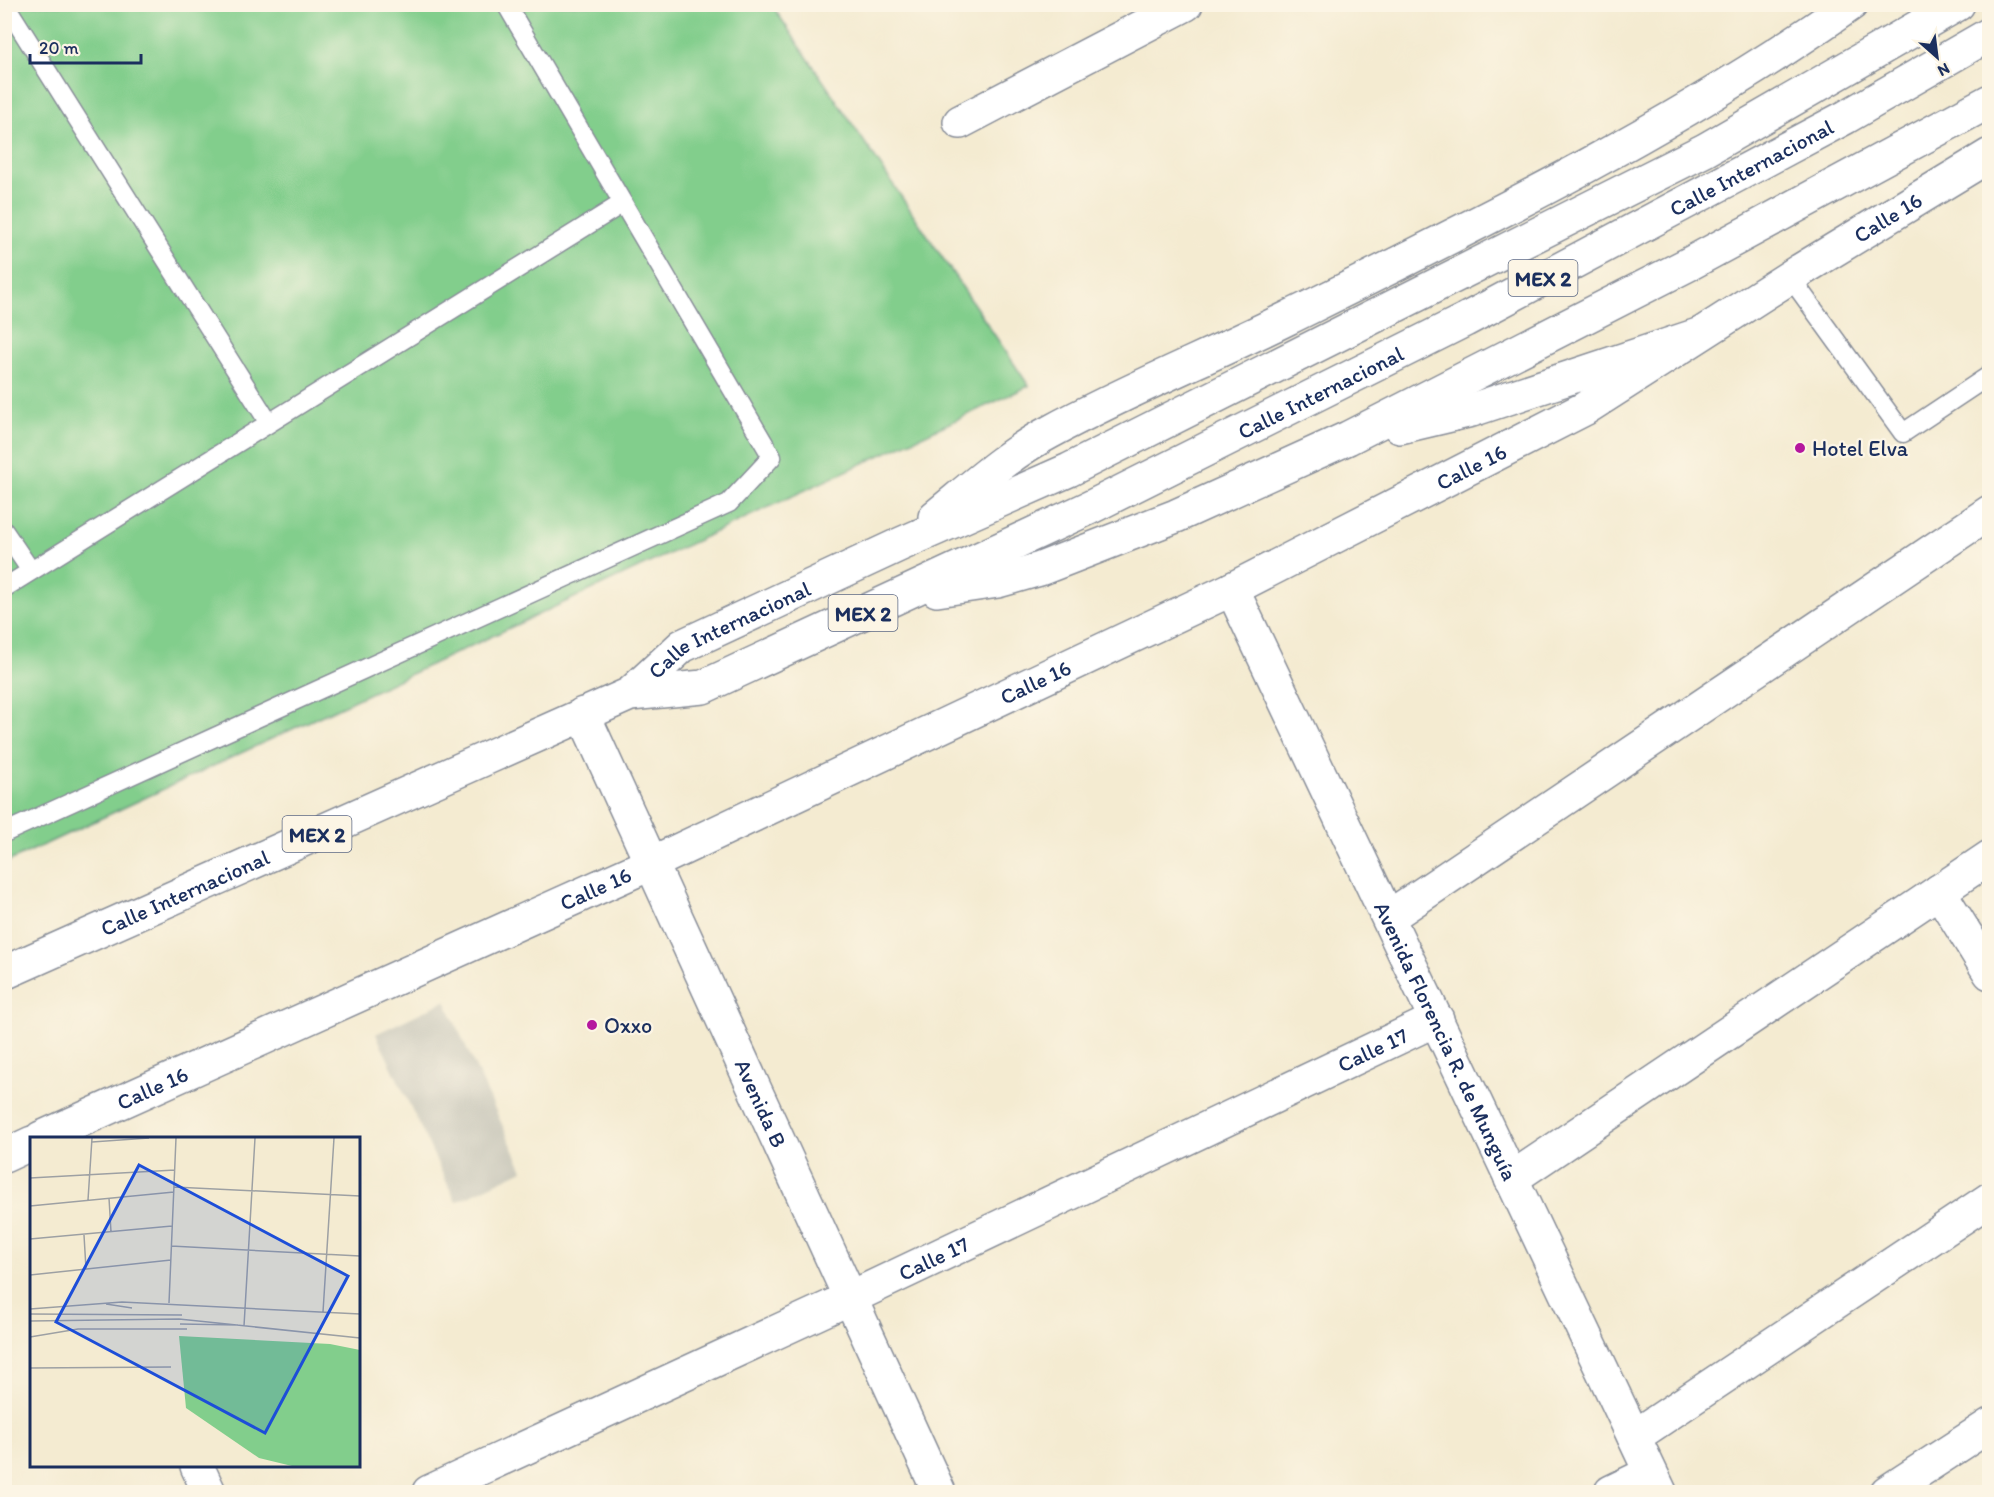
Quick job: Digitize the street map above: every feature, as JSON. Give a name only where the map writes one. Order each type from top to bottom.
[{"type":"main road","points":[[960,122],[1186,4]]},
{"type":"main road","points":[[901,544],[1010,458],[1048,432],[1255,334],[1525,201],[1802,39],[1851,4]]},
{"type":"main road","name":"Calle Internacional","points":[[630,694],[682,646],[901,544],[1069,470],[1704,150],[1958,4]]},
{"type":"main road","name":"Calle Internacional","points":[[4,973],[630,694],[703,687],[1089,508],[1486,309],[1846,117],[1989,34]]},
{"type":"main road","points":[[899,596],[998,581],[1040,569],[1176,516],[1348,438],[1689,264],[1989,101]]},
{"type":"main road","name":"Calle 16","points":[[46,1137],[652,863],[1232,589],[1584,409],[1790,277],[1989,154]]},
{"type":"main road","points":[[1348,438],[1473,410],[1698,335]]},
{"type":"main road","points":[[1389,917],[1986,522]]},
{"type":"main road","name":"Avenida Florencia R. de Munguía","points":[[1232,589],[1655,1483]]},
{"type":"main road","name":"Avenida B","points":[[583,714],[939,1492]]},
{"type":"main road","points":[[1511,1179],[1989,857]]},
{"type":"main road","points":[[1939,891],[1989,973]]},
{"type":"main road","name":"Calle 17","points":[[429,1492],[850,1298],[1437,1019]]},
{"type":"main road","name":"Calle 16","points":[[4,1156],[30,1144]]},
{"type":"main road","points":[[1634,1437],[1989,1199]]},
{"type":"main road","points":[[1887,1492],[1989,1425]]},
{"type":"main road","points":[[197,1467],[209,1492]]},
{"type":"main road","points":[[1611,1492],[1655,1483]]},
{"type":"lane","points":[[4,4],[269,423]]},
{"type":"lane","points":[[4,833],[729,503],[772,457],[506,4]]},
{"type":"lane","points":[[4,588],[623,203]]},
{"type":"lane","points":[[1790,277],[1903,433],[1989,375]]},
{"type":"lane","points":[[4,531],[31,571]]},
{"type":"shaded area","points":[[445,1001],[523,1170],[456,1202],[376,1034]]},
{"type":"green space","points":[[4,5],[772,5],[1029,386],[5,863]]},
{"type":"place","name":"Hotel Elva","points":[[1800,448]]},
{"type":"place","name":"Oxxo","points":[[592,1025]]}]
